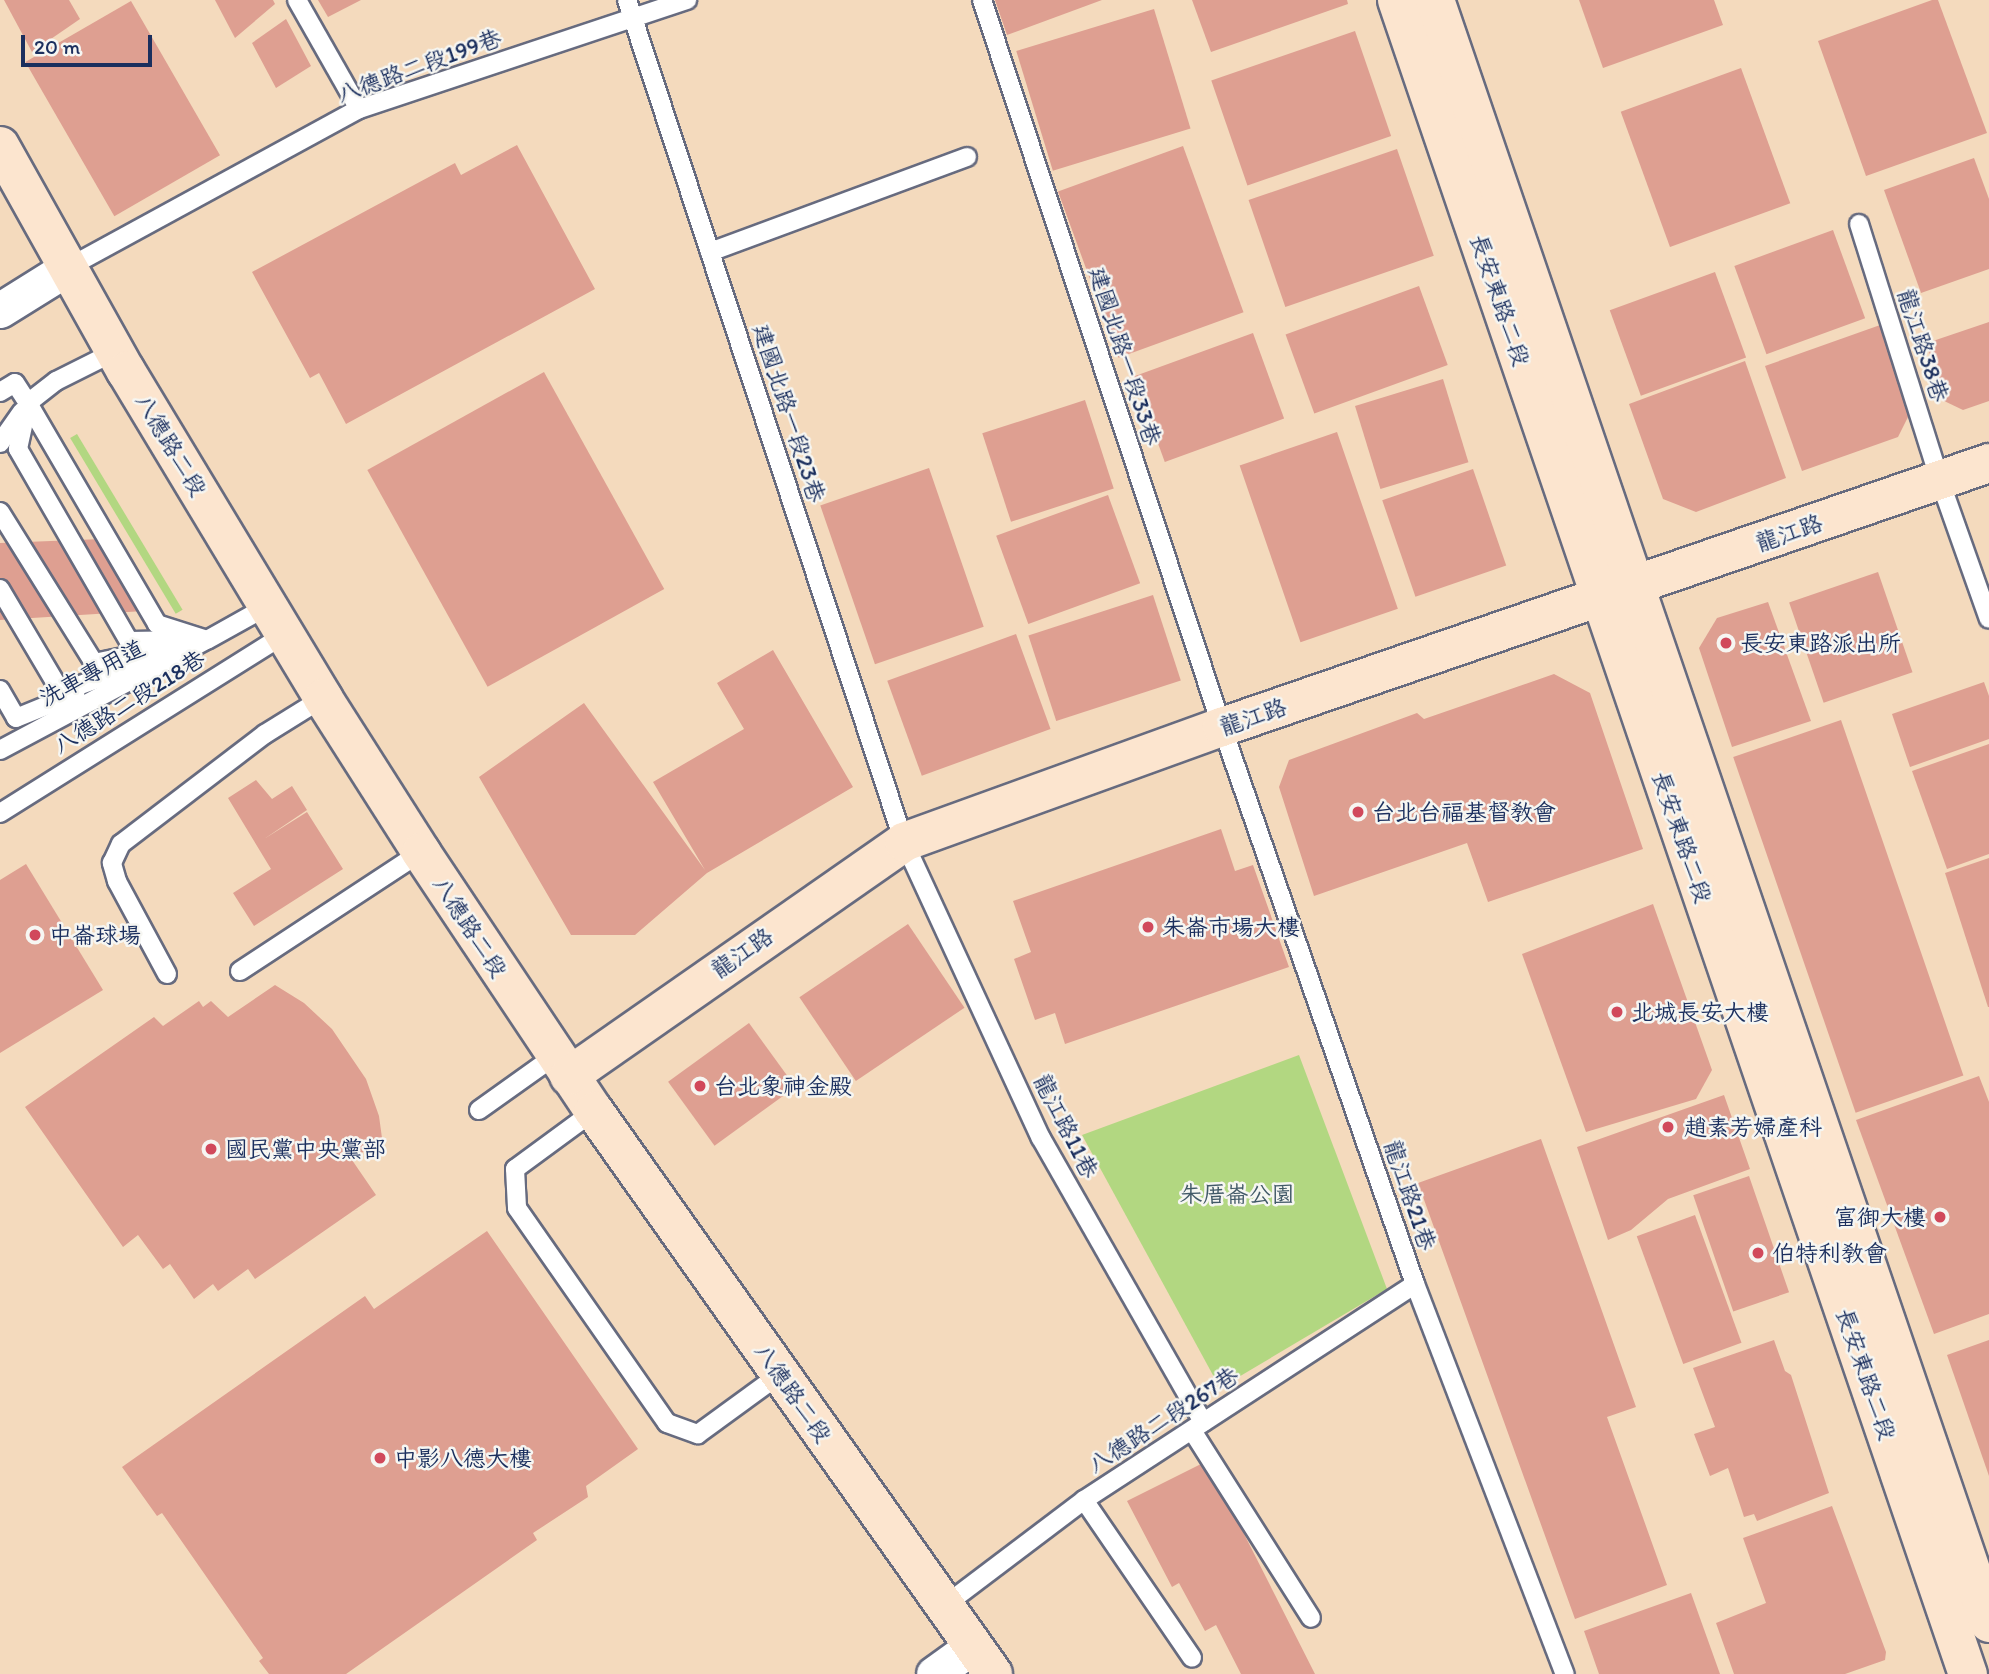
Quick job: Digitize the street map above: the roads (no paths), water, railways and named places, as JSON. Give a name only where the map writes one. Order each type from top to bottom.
[{"type":"street","name":"長安東路二段","points":[[1397,0],[1618,591],[1989,1623]]},
{"type":"street","name":"長安東路二段","points":[[1435,0],[1618,591],[1968,1674]]},
{"type":"street","name":"八德路二段","points":[[0,146],[116,351],[276,620],[421,852],[594,1111],[983,1660]]},
{"type":"street","points":[[0,310],[69,267]]},
{"type":"street","name":"龍江路","points":[[563,1065],[904,842],[1222,727],[1989,463]]},
{"type":"street","points":[[933,1674],[983,1660]]},
{"type":"lane","points":[[297,0],[359,109]]},
{"type":"lane","name":"建國北路一段23巷","points":[[627,0],[904,842]]},
{"type":"lane","name":"八德路二段199巷","points":[[69,267],[359,109],[687,0]]},
{"type":"lane","name":"建國北路一段33巷","points":[[982,0],[1222,727]]},
{"type":"lane","points":[[710,252],[967,157]]},
{"type":"lane","name":"龍江路38巷","points":[[1859,224],[1940,481],[1989,619]]},
{"type":"lane","points":[[0,430],[28,403],[57,382],[116,351]]},
{"type":"lane","points":[[0,392],[15,383],[157,624],[207,639]]},
{"type":"lane","points":[[0,443],[28,403]]},
{"type":"lane","points":[[28,403],[18,449],[129,642],[207,639]]},
{"type":"lane","points":[[0,512],[94,663],[207,639],[276,620]]},
{"type":"lane","points":[[0,589],[61,692],[207,639]]},
{"type":"lane","name":"八德路二段218巷","points":[[0,813],[276,620]]},
{"type":"lane","points":[[0,690],[16,718],[207,639]]},
{"type":"lane","name":"洗車專用道","points":[[0,750],[207,639]]},
{"type":"lane","points":[[167,974],[117,881],[112,863],[121,844],[265,734],[323,698]]},
{"type":"lane","name":"龍江路21巷","points":[[1222,727],[1415,1284],[1565,1674]]},
{"type":"lane","name":"龍江路11巷","points":[[904,842],[1041,1138],[1198,1427],[1311,1618]]},
{"type":"lane","points":[[240,971],[421,852]]},
{"type":"lane","points":[[480,1110],[563,1065]]},
{"type":"lane","points":[[594,1111],[515,1169],[517,1208],[667,1423],[698,1434],[779,1375]]},
{"type":"lane","name":"八德路二段267巷","points":[[944,1606],[1084,1500],[1415,1284]]},
{"type":"lane","points":[[1084,1500],[1192,1658]]},
{"type":"place","name":"長安東路派出所","points":[[1726,643]]},
{"type":"place","name":"台北台福基督教會","points":[[1358,812]]},
{"type":"place","name":"朱崙市場大樓","points":[[1148,927]]},
{"type":"place","name":"中崙球場","points":[[35,935]]},
{"type":"place","name":"北城長安大樓","points":[[1617,1012]]},
{"type":"place","name":"台北象神金殿","points":[[700,1086]]},
{"type":"place","name":"趙素芳婦產科","points":[[1668,1127]]},
{"type":"place","name":"國民黨中央黨部","points":[[211,1149]]},
{"type":"place","name":"富御大樓","points":[[1940,1217]]},
{"type":"place","name":"伯特利教會","points":[[1758,1253]]},
{"type":"place","name":"中影八德大樓","points":[[380,1458]]},
{"type":"park label","name":"朱厝崙公園","points":[[1237,1194]]}]
